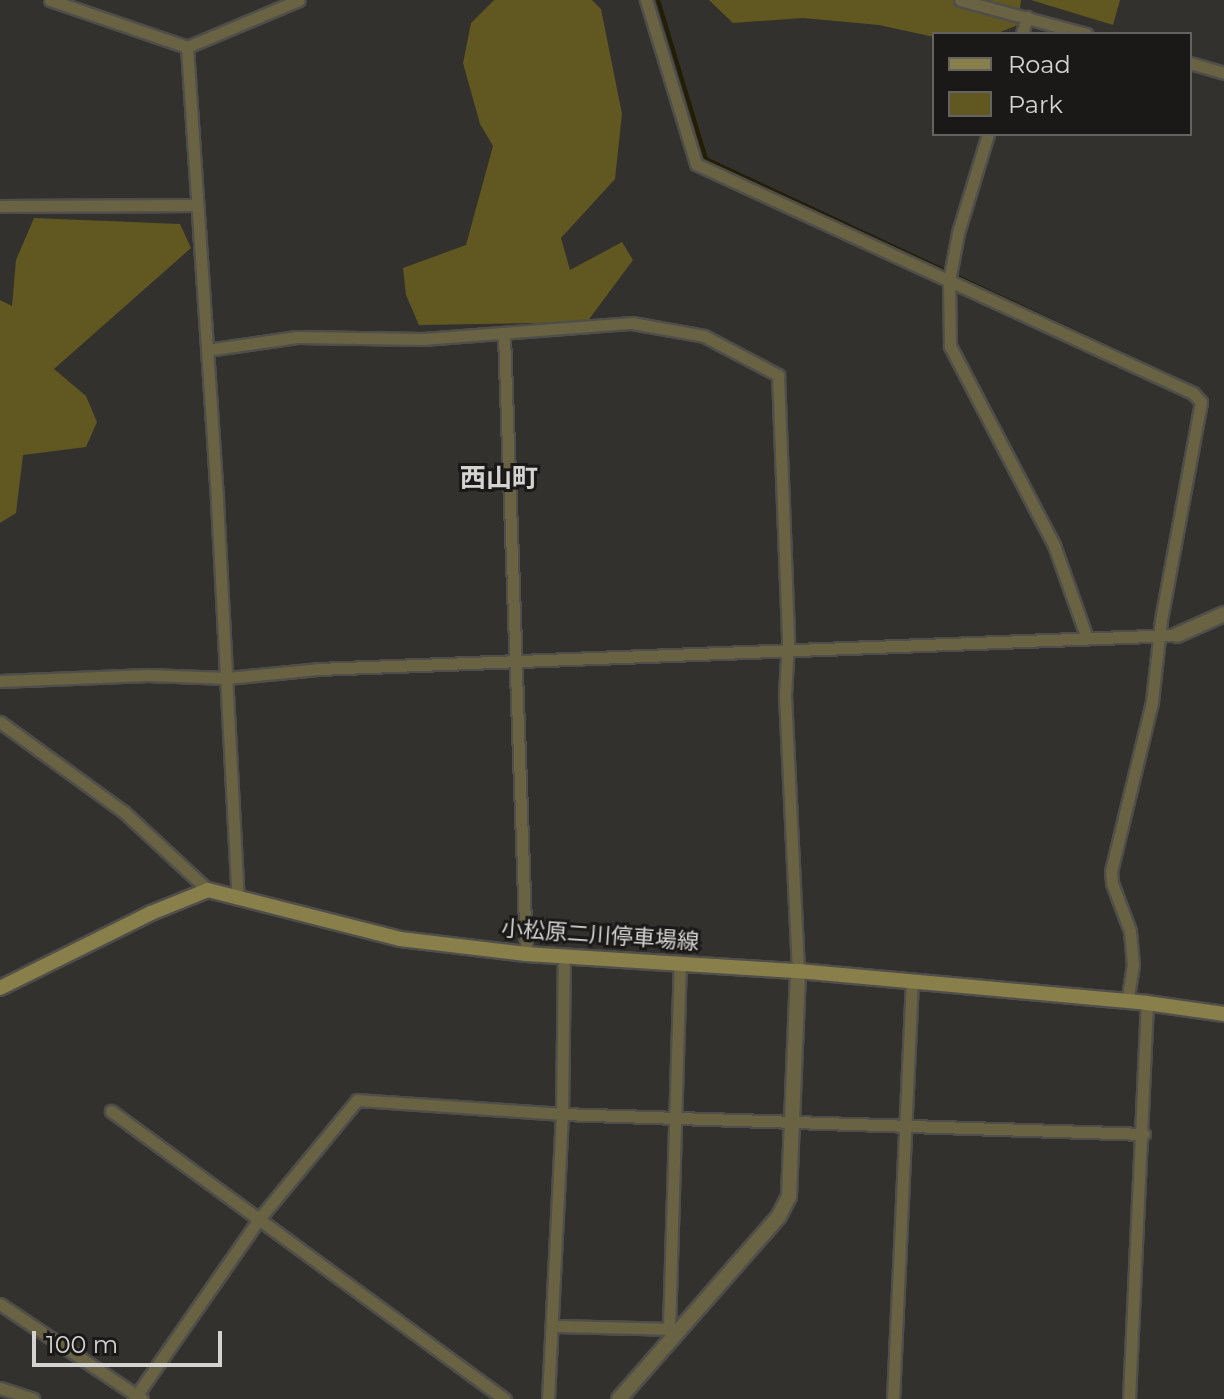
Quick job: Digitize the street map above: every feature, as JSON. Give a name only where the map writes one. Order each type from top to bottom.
[{"type":"main road","name":"小松原二川停車場線","points":[[208,890],[400,939],[526,954],[798,971],[912,984],[1147,1003],[1224,1014]]},
{"type":"main road","points":[[0,988],[151,913],[208,890]]},
{"type":"street","points":[[50,0],[187,47],[299,0]]},
{"type":"street","points":[[646,0],[696,164],[1193,393],[1201,402],[1159,636],[1152,702],[1111,871],[1131,943],[1133,965],[1127,1002]]},
{"type":"street","points":[[960,0],[1079,32]]},
{"type":"street","points":[[1023,32],[1027,17]]},
{"type":"street","points":[[187,47],[238,898]]},
{"type":"street","points":[[1192,64],[1224,73]]},
{"type":"street","points":[[987,136],[958,233],[949,281],[950,346],[1054,545],[1087,638]]},
{"type":"street","points":[[0,206],[196,205]]},
{"type":"street","points":[[207,350],[297,337],[423,339],[632,323],[669,327],[704,336],[778,375],[788,651],[785,695],[798,971],[789,1196],[779,1216],[674,1329],[619,1399]]},
{"type":"street","points":[[504,335],[518,661],[526,954]]},
{"type":"street","points":[[0,681],[148,675],[227,678],[318,669],[1159,636],[1177,635],[1224,614]]},
{"type":"street","points":[[0,722],[124,812],[208,890]]},
{"type":"street","points":[[548,1399],[562,1114],[564,957]]},
{"type":"street","points":[[674,1329],[680,963]]},
{"type":"street","points":[[893,1399],[912,984]]},
{"type":"street","points":[[1129,1399],[1144,1134],[1147,1003]]},
{"type":"street","points":[[0,1304],[138,1398],[259,1219],[357,1100],[562,1114],[1144,1134]]},
{"type":"street","points":[[111,1111],[505,1399]]},
{"type":"street","points":[[553,1326],[674,1329]]},
{"type":"street","points":[[0,1388],[33,1399]]},
{"type":"green space","points":[[494,0],[592,0],[601,9],[622,114],[615,179],[561,238],[570,270],[622,242],[633,260],[587,322],[419,325],[406,295],[403,268],[466,245],[493,146],[480,124],[463,63],[471,23]]},
{"type":"green space","points":[[709,0],[1021,0],[1018,25],[1000,32],[932,32],[932,37],[879,25],[803,18],[733,23]]},
{"type":"green space","points":[[1031,0],[1120,0],[1113,25]]},
{"type":"green space","points":[[34,218],[180,224],[191,248],[54,369],[86,396],[97,422],[86,447],[23,455],[16,513],[0,523],[0,300],[12,306],[16,260]]},
{"type":"waterway","points":[[658,0],[706,159],[945,271]]},
{"type":"waterway","points":[[958,277],[1186,384]]},
{"type":"district","name":"西山町","points":[[499,479]]}]
